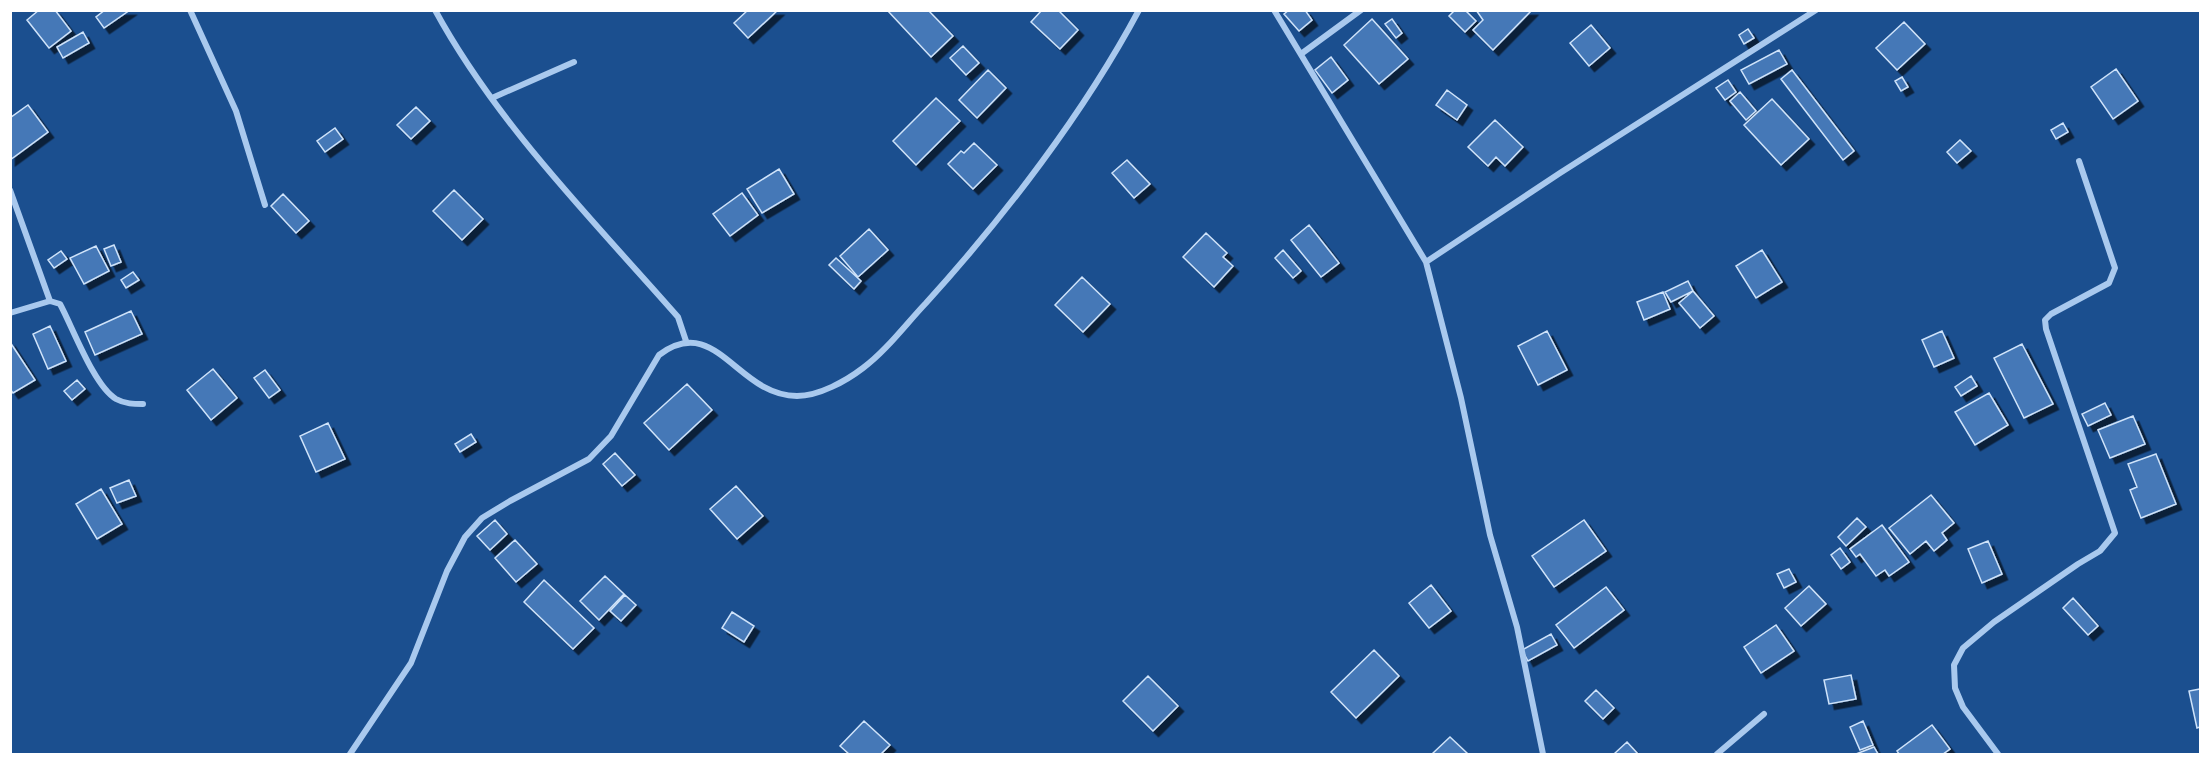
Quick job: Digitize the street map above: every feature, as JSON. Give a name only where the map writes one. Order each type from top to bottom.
[{"type":"street","points":[[190,10],[236,111],[265,205]]},
{"type":"street","points":[[435,10],[460,57],[548,167],[678,317],[686,341]]},
{"type":"street","points":[[350,754],[411,663],[447,571],[465,537],[482,518],[589,459],[611,436],[659,355],[671,346],[686,341],[698,342],[711,348],[757,384],[777,395],[800,396],[833,387],[864,367],[964,261],[1102,76],[1139,10]]},
{"type":"street","points":[[1274,10],[1426,262],[1461,398],[1490,535],[1517,627],[1543,754]]},
{"type":"street","points":[[1301,54],[1361,10]]},
{"type":"street","points":[[1426,262],[1560,173],[1816,10]]},
{"type":"street","points":[[492,98],[574,62]]},
{"type":"street","points":[[1998,754],[1964,707],[1955,688],[1954,665],[1963,648],[2022,603],[2100,551],[2115,532],[2046,329],[2045,320],[2051,314],[2109,283],[2115,268],[2079,161]]},
{"type":"street","points":[[10,190],[50,301]]},
{"type":"street","points":[[10,313],[50,301],[60,304],[99,379],[114,398],[125,403],[143,404]]},
{"type":"street","points":[[1717,754],[1764,714]]},
{"type":"building","points":[[39,10],[55,10],[71,31],[49,48],[27,20]]},
{"type":"building","points":[[105,10],[130,10],[104,28],[96,17]]},
{"type":"building","points":[[748,10],[778,10],[748,38],[734,23]]},
{"type":"building","points":[[887,10],[928,10],[953,36],[931,57]]},
{"type":"building","points":[[1042,10],[1058,10],[1078,30],[1060,49],[1031,22]]},
{"type":"building","points":[[1289,10],[1305,10],[1312,20],[1299,31],[1284,14]]},
{"type":"building","points":[[1455,10],[1465,10],[1476,21],[1465,32],[1449,16]]},
{"type":"building","points":[[1476,10],[1532,10],[1493,50],[1473,30],[1483,20]]},
{"type":"building","points":[[1372,19],[1408,59],[1379,84],[1344,45]]},
{"type":"building","points":[[1392,19],[1402,33],[1396,38],[1385,24]]},
{"type":"building","points":[[1904,22],[1925,44],[1897,70],[1876,48]]},
{"type":"building","points":[[1591,25],[1610,48],[1589,66],[1570,43]]},
{"type":"building","points":[[1748,29],[1754,38],[1744,44],[1739,35]]},
{"type":"building","points":[[83,32],[89,43],[63,58],[57,47]]},
{"type":"building","points":[[963,46],[979,63],[966,75],[950,58]]},
{"type":"building","points":[[1779,50],[1787,64],[1749,84],[1741,70]]},
{"type":"building","points":[[1331,57],[1348,80],[1332,93],[1315,70]]},
{"type":"building","points":[[2116,69],[2138,101],[2113,119],[2091,87]]},
{"type":"building","points":[[988,70],[1006,88],[977,118],[959,100]]},
{"type":"building","points":[[1792,70],[1854,151],[1843,160],[1781,79]]},
{"type":"building","points":[[1902,77],[1908,87],[1901,91],[1895,81]]},
{"type":"building","points":[[1728,80],[1736,92],[1725,100],[1716,88]]},
{"type":"building","points":[[1447,90],[1467,105],[1457,120],[1436,105]]},
{"type":"building","points":[[1740,92],[1756,111],[1746,120],[1730,101]]},
{"type":"building","points":[[936,98],[960,121],[916,165],[893,141]]},
{"type":"building","points":[[1772,99],[1809,139],[1781,165],[1744,125]]},
{"type":"building","points":[[28,105],[48,132],[10,160],[10,118]]},
{"type":"building","points":[[416,107],[430,121],[411,139],[397,125]]},
{"type":"building","points":[[1495,120],[1523,147],[1505,166],[1496,157],[1488,166],[1468,147]]},
{"type":"building","points":[[2063,123],[2068,132],[2056,139],[2051,130]]},
{"type":"building","points":[[335,128],[343,139],[325,152],[317,141]]},
{"type":"building","points":[[1960,140],[1971,151],[1957,163],[1947,152]]},
{"type":"building","points":[[974,143],[997,165],[973,189],[948,164],[961,151],[964,153]]},
{"type":"building","points":[[1127,160],[1150,184],[1134,198],[1112,173]]},
{"type":"building","points":[[779,169],[794,194],[762,213],[747,189]]},
{"type":"building","points":[[454,190],[483,219],[462,240],[433,211]]},
{"type":"building","points":[[742,193],[758,215],[730,236],[713,214]]},
{"type":"building","points":[[283,194],[309,221],[296,233],[271,206]]},
{"type":"building","points":[[1309,225],[1339,263],[1321,277],[1291,240]]},
{"type":"building","points":[[869,229],[888,250],[858,277],[840,256]]},
{"type":"building","points":[[1206,233],[1227,253],[1223,257],[1233,266],[1214,287],[1183,257]]},
{"type":"building","points":[[114,245],[121,262],[111,266],[104,249]]},
{"type":"building","points":[[96,246],[109,271],[84,284],[70,258]]},
{"type":"building","points":[[1283,250],[1301,271],[1293,278],[1275,258]]},
{"type":"building","points":[[1762,250],[1782,282],[1756,298],[1736,266]]},
{"type":"building","points":[[61,251],[67,259],[54,268],[48,260]]},
{"type":"building","points":[[836,258],[861,281],[854,289],[829,265]]},
{"type":"building","points":[[133,272],[139,280],[126,288],[121,280]]},
{"type":"building","points":[[1082,277],[1110,304],[1083,332],[1055,305]]},
{"type":"building","points":[[1688,281],[1693,291],[1671,302],[1665,292]]},
{"type":"building","points":[[1693,291],[1714,316],[1700,328],[1679,303]]},
{"type":"building","points":[[1663,292],[1670,309],[1644,320],[1637,302]]},
{"type":"building","points":[[131,311],[142,334],[95,355],[85,332]]},
{"type":"building","points":[[50,326],[66,361],[48,369],[33,334]]},
{"type":"building","points":[[1547,331],[1567,370],[1538,385],[1518,346]]},
{"type":"building","points":[[1942,331],[1954,358],[1934,367],[1922,340]]},
{"type":"building","points":[[10,342],[35,380],[13,393],[10,389]]},
{"type":"building","points":[[2022,344],[2053,404],[2024,418],[1994,358]]},
{"type":"building","points":[[213,369],[237,398],[211,420],[187,390]]},
{"type":"building","points":[[265,370],[280,390],[269,398],[254,378]]},
{"type":"building","points":[[1971,376],[1977,386],[1961,396],[1955,387]]},
{"type":"building","points":[[77,380],[85,389],[72,400],[64,391]]},
{"type":"building","points":[[687,384],[712,410],[669,450],[644,423]]},
{"type":"building","points":[[1989,393],[2008,425],[1975,445],[1955,412]]},
{"type":"building","points":[[2105,403],[2111,415],[2088,426],[2082,414]]},
{"type":"building","points":[[2133,416],[2145,444],[2110,458],[2098,430]]},
{"type":"building","points":[[328,423],[345,459],[316,472],[300,436]]},
{"type":"building","points":[[471,434],[476,442],[460,452],[455,444]]},
{"type":"building","points":[[615,453],[635,475],[622,486],[603,464]]},
{"type":"building","points":[[2156,454],[2176,504],[2141,518],[2130,490],[2137,487],[2128,464]]},
{"type":"building","points":[[129,480],[136,496],[117,503],[110,488]]},
{"type":"building","points":[[736,486],[763,516],[737,539],[710,509]]},
{"type":"building","points":[[101,489],[122,524],[97,539],[76,504]]},
{"type":"building","points":[[1931,495],[1954,523],[1942,533],[1947,540],[1934,551],[1926,541],[1910,554],[1889,528]]},
{"type":"building","points":[[1857,518],[1866,527],[1846,546],[1838,537]]},
{"type":"building","points":[[495,520],[507,534],[490,550],[477,536]]},
{"type":"building","points":[[1584,520],[1606,551],[1554,587],[1532,556]]},
{"type":"building","points":[[1882,525],[1909,562],[1889,576],[1885,570],[1876,576],[1860,554],[1856,557],[1850,549]]},
{"type":"building","points":[[515,540],[537,564],[516,582],[495,558]]},
{"type":"building","points":[[1988,541],[2002,574],[1982,583],[1968,549]]},
{"type":"building","points":[[1840,548],[1850,562],[1841,569],[1831,555]]},
{"type":"building","points":[[1789,569],[1796,582],[1784,588],[1777,574]]},
{"type":"building","points":[[605,576],[624,594],[599,620],[580,601]]},
{"type":"building","points":[[544,580],[594,628],[573,649],[524,602]]},
{"type":"building","points":[[1431,585],[1451,611],[1429,628],[1409,603]]},
{"type":"building","points":[[1809,586],[1826,604],[1801,626],[1785,608]]},
{"type":"building","points":[[1606,587],[1624,610],[1574,648],[1556,625]]},
{"type":"building","points":[[625,595],[636,605],[621,621],[610,611]]},
{"type":"building","points":[[2073,598],[2098,626],[2088,635],[2063,608]]},
{"type":"building","points":[[732,612],[754,626],[744,642],[722,628]]},
{"type":"building","points":[[1776,625],[1794,651],[1761,673],[1744,647]]},
{"type":"building","points":[[1551,634],[1557,645],[1528,661],[1522,650]]},
{"type":"building","points":[[1374,650],[1399,676],[1356,718],[1331,692]]},
{"type":"building","points":[[1851,675],[1856,699],[1829,704],[1824,680]]},
{"type":"building","points":[[1148,676],[1178,706],[1153,731],[1123,701]]},
{"type":"building","points":[[2200,689],[2200,727],[2197,728],[2189,691]]},
{"type":"building","points":[[1596,690],[1614,708],[1603,719],[1585,701]]},
{"type":"building","points":[[864,721],[890,745],[881,754],[849,754],[840,746]]},
{"type":"building","points":[[1863,721],[1873,745],[1860,750],[1850,727]]},
{"type":"building","points":[[1932,725],[1950,749],[1943,754],[1899,754],[1897,751]]},
{"type":"building","points":[[1450,737],[1468,754],[1432,754]]},
{"type":"building","points":[[1627,742],[1638,754],[1614,754]]},
{"type":"building","points":[[1874,747],[1878,754],[1856,754]]}]
